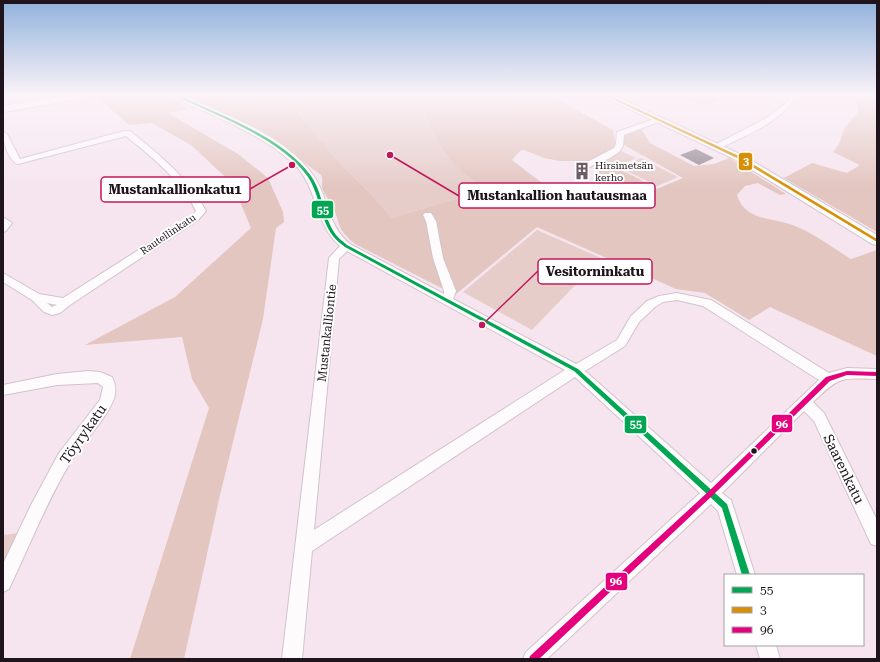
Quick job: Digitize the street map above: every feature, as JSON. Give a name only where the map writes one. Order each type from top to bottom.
[{"type":"street","points":[[240,126],[283,150],[311,178],[332,233],[346,246],[576,370],[725,506],[746,574]]},
{"type":"street","points":[[582,167],[594,163],[616,150],[620,145],[620,134],[643,126]]},
{"type":"street","points":[[673,126],[717,146],[877,242]]},
{"type":"street","points":[[717,146],[756,126]]},
{"type":"street","name":"Rautellinkatu","points":[[3,134],[18,162],[127,133],[168,168],[197,202],[201,211],[195,218],[64,303],[61,309],[50,311],[41,306],[36,297],[3,278]]},
{"type":"street","points":[[428,215],[431,221],[438,258],[450,291],[447,300]]},
{"type":"street","points":[[3,220],[6,221],[7,225],[3,229]]},
{"type":"street","name":"Mustankalliontie","points":[[292,659],[334,258],[346,246]]},
{"type":"street","points":[[304,546],[576,370],[622,342],[635,318],[659,300],[680,295],[691,297],[707,304],[828,379]]},
{"type":"street","points":[[533,659],[711,493],[828,379],[847,372],[877,374]]},
{"type":"street","name":"Töyrykatu","points":[[3,390],[80,376],[98,376],[106,380],[110,388],[110,395],[106,403],[74,444],[56,472],[3,583]]},
{"type":"street","name":"Saarenkatu","points":[[805,402],[819,417],[877,538]]},
{"type":"street","points":[[766,646],[770,659]]},
{"type":"shaded area","points":[[157,126],[190,126],[238,154],[268,178],[283,212],[284,222],[276,228],[263,319],[220,495],[184,659],[130,659],[209,408],[192,379],[182,337],[85,345],[175,297],[251,228],[232,183],[191,145]]},
{"type":"shaded area","points":[[247,126],[309,126],[334,157],[371,194],[392,218],[485,190],[459,169],[450,159],[441,148],[431,126],[606,126],[613,130],[616,147],[591,161],[560,161],[544,158],[524,150],[520,151],[512,160],[548,186],[555,190],[572,195],[604,182],[596,167],[603,166],[618,169],[657,189],[683,178],[624,145],[621,140],[622,135],[639,129],[642,130],[650,143],[694,166],[714,164],[729,158],[786,194],[780,195],[758,183],[745,186],[737,195],[741,204],[746,210],[761,217],[787,223],[802,229],[851,259],[877,250],[877,356],[770,307],[749,320],[705,293],[676,289],[537,227],[455,295],[355,244],[341,229],[334,210],[324,193],[321,175],[271,138]]},
{"type":"shaded area","points":[[309,126],[431,126],[441,148],[446,154],[460,169],[485,190],[392,218],[371,194],[334,157]]},
{"type":"shaded area","points":[[847,126],[877,126],[877,232],[784,178],[812,163],[847,173],[860,165],[833,152],[839,144]]},
{"type":"shaded area","points":[[619,150],[636,158],[616,167],[598,163]]},
{"type":"shaded area","points":[[641,158],[678,177],[657,186],[619,167]]},
{"type":"shaded area","points":[[537,230],[601,258],[532,330],[463,292]]},
{"type":"shaded area","points":[[19,533],[3,565],[3,535]]},
{"type":"building","points":[[696,149],[714,158],[699,165],[680,155]]},
{"type":"transit line","name":"55","points":[[242,126],[266,139],[297,162],[313,183],[329,227],[337,238],[346,246],[576,370],[725,506],[746,574]]},
{"type":"transit line","name":"3","points":[[672,126],[740,158],[877,241]]},
{"type":"transit line","name":"96","points":[[533,659],[711,493],[828,379],[847,373],[877,374]]},
{"type":"place","name":"Mustankallion hautausmaa","points":[[390,155]]},
{"type":"place","name":"Mustankallionkatu1","points":[[292,165]]},
{"type":"place","name":"Hirsimetsän kerho","points":[[582,171]]},
{"type":"place","name":"Vesitorninkatu","points":[[482,325]]}]
